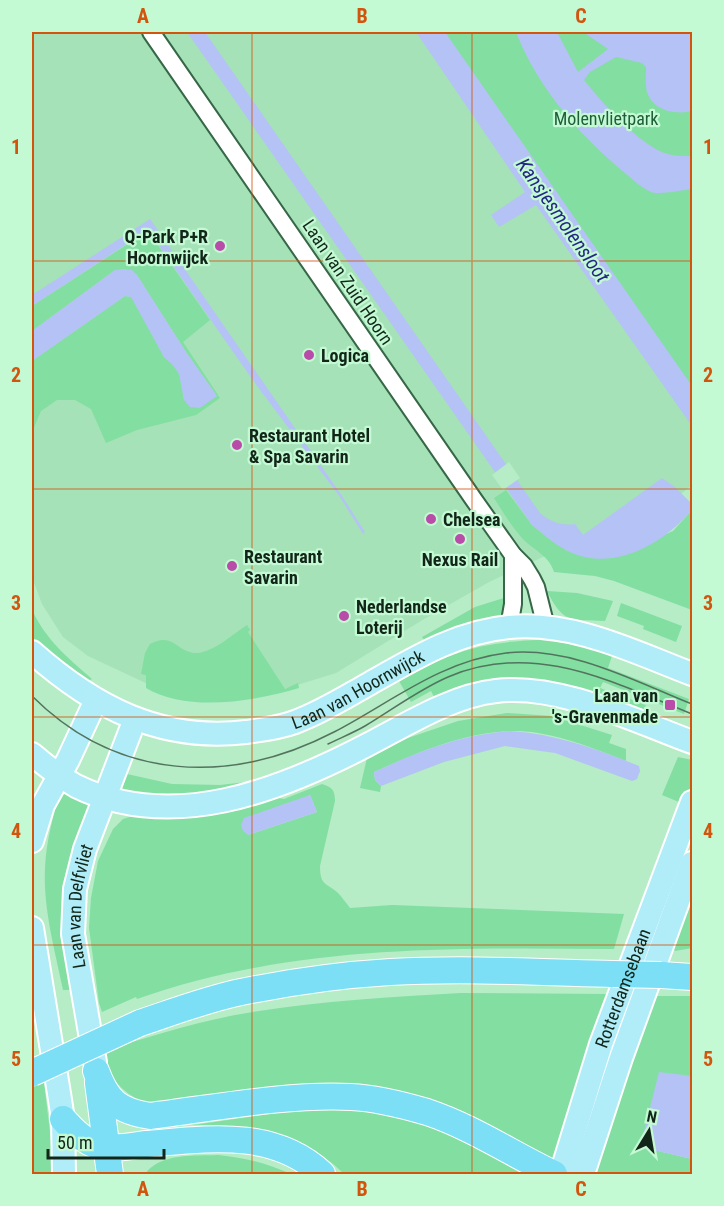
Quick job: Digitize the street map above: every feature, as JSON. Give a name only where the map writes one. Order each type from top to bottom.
[{"type":"highway","points":[[32,1073],[141,1023],[189,1006],[239,993],[323,979],[389,972],[441,970],[693,977]]},
{"type":"highway","name":"Laan van Delfvliet","points":[[96,1071],[110,1174]]},
{"type":"highway","points":[[96,1071],[102,1088],[118,1105],[133,1113],[150,1116],[314,1096],[353,1097],[388,1102],[428,1113],[472,1131],[554,1173]]},
{"type":"highway","points":[[63,1119],[74,1132],[86,1140],[107,1148],[201,1138],[244,1140],[285,1151],[322,1174]]},
{"type":"main road","name":"Laan van Hoornwijck","points":[[32,652],[62,678],[96,700],[135,719],[170,730],[199,734],[268,729],[294,723],[443,643],[482,631],[509,627],[546,627],[569,631],[609,641],[686,666]]},
{"type":"main road","points":[[32,754],[59,776],[104,797],[144,806],[170,808],[197,806],[225,800],[306,774],[422,716],[463,699],[496,691],[520,690],[545,693],[581,702],[693,742]]},
{"type":"main road","points":[[34,822],[96,700]]},
{"type":"main road","name":"Laan van Delfvliet","points":[[96,1071],[76,958],[74,907],[82,859],[135,719]]},
{"type":"main road","name":"Rotterdamsebaan","points":[[554,1173],[693,802]]},
{"type":"main road","name":"Rotterdamsebaan","points":[[583,1174],[617,1069],[693,863]]},
{"type":"main road","points":[[32,928],[63,1119],[64,1174]]},
{"type":"street","name":"Laan van Zuid Hoorn","points":[[151,32],[513,555],[524,566],[536,587],[546,627]]},
{"type":"street","points":[[509,627],[513,604],[513,555]]},
{"type":"shaded area","points":[[32,32],[429,32],[692,417],[692,485],[647,521],[547,555],[489,582],[336,673],[284,689],[235,698],[180,699],[88,656],[63,637],[42,604],[32,577]]},
{"type":"green space","name":"Molenvlietpark","points":[[440,32],[692,32],[692,400]]},
{"type":"green space","points":[[148,231],[210,320],[183,342],[220,398],[196,415],[137,430],[106,443],[91,409],[75,400],[57,400],[41,411],[32,432],[32,361],[125,296],[132,297],[164,357],[180,374],[184,400],[217,396],[137,275],[115,270],[32,331],[32,306]]},
{"type":"green space","points":[[506,490],[532,525],[547,537],[566,550],[593,558],[612,558],[673,531],[692,510],[692,610],[614,581],[595,576],[554,572],[545,557],[518,533],[494,498]]},
{"type":"green space","points":[[547,591],[577,593],[613,601],[605,621],[576,620],[558,610]]},
{"type":"green space","points":[[507,597],[504,612],[496,618],[448,630],[424,640],[422,637],[475,607]]},
{"type":"green space","points":[[621,603],[682,626],[676,642],[617,616]]},
{"type":"green space","points":[[32,610],[44,631],[92,679],[88,681],[38,649],[32,641]]},
{"type":"green space","points":[[247,625],[250,630],[248,632],[285,689],[298,683],[299,688],[242,700],[201,702],[163,696],[146,688],[146,675],[141,674],[145,653],[150,644],[165,640],[191,652],[204,652],[217,646]]},
{"type":"green space","points":[[539,640],[565,643],[612,656],[608,668],[689,699],[684,714],[603,682],[600,688],[646,705],[643,712],[580,690],[435,699],[431,691],[411,702],[399,681],[466,650],[499,643]]},
{"type":"green space","points":[[507,713],[552,716],[612,735],[609,743],[626,749],[626,761],[550,735],[517,731],[496,732],[454,740],[374,772],[375,780],[381,786],[380,792],[360,788],[367,758],[408,738],[458,721]]},
{"type":"green space","points":[[678,757],[692,760],[692,795],[684,791],[679,802],[662,795]]},
{"type":"green space","points":[[127,774],[172,784],[220,785],[255,781],[177,798],[121,792]]},
{"type":"green space","points":[[322,784],[334,792],[335,801],[320,872],[324,883],[338,893],[350,908],[392,905],[624,914],[614,949],[433,950],[314,959],[254,968],[196,981],[137,999],[136,997],[102,1012],[89,928],[91,898],[98,861],[113,829],[123,819],[139,814],[178,817],[216,812],[267,796],[284,799]],"holes":[[[310,795],[317,812],[248,835]]]},
{"type":"green space","points":[[61,787],[95,800],[74,990],[63,990],[46,899],[47,848]]},
{"type":"green space","points":[[692,892],[692,948],[675,951],[671,947]]},
{"type":"green space","points":[[461,993],[607,994],[552,1160],[451,1109],[149,1105],[131,1096],[118,1084],[109,1070],[102,1051],[192,1025],[247,1013],[327,1002]]},
{"type":"green space","points":[[653,996],[692,996],[692,1076],[686,1076],[641,1147],[692,1159],[692,1174],[595,1174]]},
{"type":"green space","points":[[44,1082],[55,1174],[32,1174],[32,1088]]},
{"type":"green space","points":[[357,1108],[434,1125],[538,1174],[344,1174],[311,1148],[274,1133],[234,1126],[193,1125],[298,1110]]},
{"type":"green space","points":[[218,1155],[256,1162],[291,1174],[145,1174],[151,1167],[168,1159]]},
{"type":"water","points":[[187,32],[205,32],[540,513],[556,523],[575,524],[583,535],[662,478],[692,504],[692,510],[680,523],[651,544],[635,552],[600,559],[583,557],[566,550],[532,525]]},
{"type":"water","name":"Kansjesmolensloot","points":[[416,32],[445,32],[692,386],[692,426],[536,205],[499,227],[491,215],[525,192]]},
{"type":"water","points":[[516,32],[557,32],[578,72],[608,49],[583,32],[692,32],[692,111],[672,112],[654,104],[647,92],[646,67],[642,63],[616,57],[590,72],[584,80],[635,135],[665,153],[692,156],[692,189],[665,193],[651,192],[608,159],[576,127],[548,91]]},
{"type":"water","points":[[150,219],[342,496],[365,532],[363,534],[340,497],[252,379],[148,230],[32,306],[32,295]]},
{"type":"water","points":[[115,270],[132,270],[137,275],[217,396],[200,408],[190,407],[184,400],[179,374],[164,357],[131,297],[125,296],[32,361],[32,331]]},
{"type":"water","points":[[510,731],[544,735],[576,743],[639,766],[640,771],[637,779],[632,781],[555,753],[505,746],[444,762],[381,786],[375,780],[374,772],[424,751],[474,736]]},
{"type":"water","points":[[310,795],[317,812],[248,835],[243,831],[241,825],[244,818]]},
{"type":"water","points":[[659,1072],[692,1076],[692,1159],[640,1147]]},
{"type":"pier","points":[[509,462],[520,478],[503,490],[492,475]]},
{"type":"tram line","points":[[32,696],[65,724],[100,745],[137,759],[176,766],[215,767],[255,761],[295,749],[355,721],[437,674],[459,665],[506,653],[530,652],[578,660],[602,667],[692,704]]},
{"type":"tram line","points":[[328,744],[360,729],[448,677],[480,667],[512,663],[542,664],[603,678],[692,714]]},
{"type":"place","name":"Q-Park P+R Hoornwijck","points":[[220,246]]},
{"type":"place","name":"Logica","points":[[309,355]]},
{"type":"place","name":"Restaurant Hotel & Spa Savarin","points":[[237,445]]},
{"type":"place","name":"Chelsea","points":[[431,519]]},
{"type":"place","name":"Nexus Rail","points":[[460,539]]},
{"type":"place","name":"Restaurant Savarin","points":[[232,566]]},
{"type":"place","name":"Nederlandse Loterij","points":[[344,616]]},
{"type":"place","name":"Laan van 's-Gravenmade","points":[[670,705]]}]
